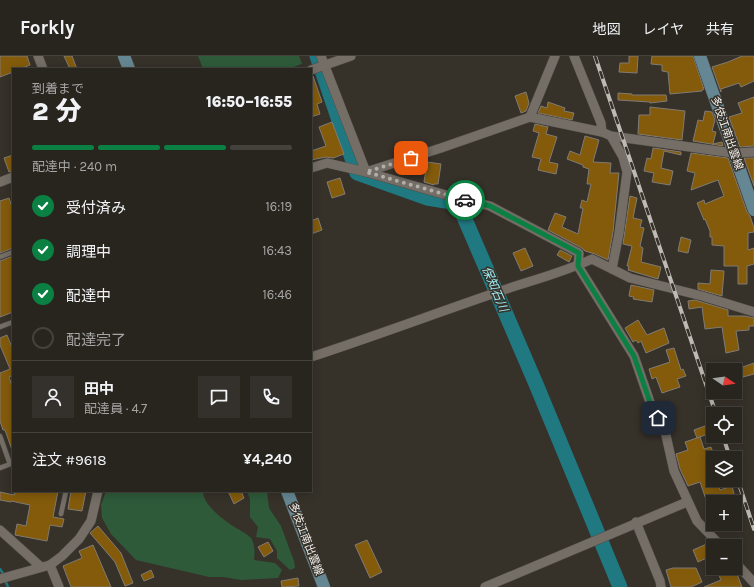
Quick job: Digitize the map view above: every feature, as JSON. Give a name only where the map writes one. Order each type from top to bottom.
[{"type":"main road","points":[[124,56],[129,68]]},
{"type":"main road","name":"多伎江南出雲線","points":[[700,56],[754,210]]},
{"type":"main road","name":"多伎江南出雲線","points":[[287,492],[324,587]]},
{"type":"street","points":[[38,56],[43,68]]},
{"type":"street","points":[[321,56],[366,172]]},
{"type":"street","points":[[312,70],[351,56]]},
{"type":"street","points":[[530,117],[555,56]]},
{"type":"street","points":[[574,56],[601,123],[602,132]]},
{"type":"street","points":[[366,172],[530,117],[602,132],[612,136],[733,153],[754,152]]},
{"type":"street","points":[[612,136],[623,157],[627,172],[619,233],[612,269]]},
{"type":"street","points":[[312,168],[327,164],[366,172],[446,196],[490,206],[579,253],[578,266],[634,356],[651,405],[665,431],[674,471],[687,502],[697,521],[714,539]]},
{"type":"street","points":[[0,181],[12,177]]},
{"type":"street","points":[[312,357],[358,342],[492,293],[578,266],[592,259],[630,278],[702,296],[754,312]]},
{"type":"street","points":[[1,579],[50,565],[62,556],[79,539],[91,520],[98,492]]},
{"type":"street","points":[[485,587],[636,522],[687,502]]},
{"type":"street","points":[[636,522],[660,581],[661,587]]},
{"type":"street","points":[[0,530],[41,567]]},
{"type":"street","points":[[50,565],[59,587]]},
{"type":"street","points":[[742,570],[754,583]]},
{"type":"lane","points":[[0,257],[12,252]]},
{"type":"lane","points":[[0,327],[12,322]]},
{"type":"lane","points":[[0,436],[11,464],[0,468]]},
{"type":"lane","points":[[61,514],[66,492]]},
{"type":"green space","points":[[198,56],[299,56],[302,64],[291,68],[203,68]]},
{"type":"green space","points":[[106,492],[203,492],[206,501],[217,514],[251,538],[255,554],[254,560],[275,563],[282,570],[278,578],[241,580],[223,577],[209,577],[136,560],[111,534],[102,518],[101,505]]},
{"type":"green space","points":[[247,492],[267,492],[269,508],[281,526],[294,561],[295,568],[290,570],[277,558],[277,551],[270,539],[256,537],[258,527],[250,517],[250,499]]},
{"type":"building","points":[[0,56],[27,56],[30,65],[22,68],[12,68],[12,72],[0,77]]},
{"type":"building","points":[[64,56],[72,56],[77,68],[70,68]]},
{"type":"building","points":[[629,56],[638,56],[637,73],[619,72],[620,63],[629,63]]},
{"type":"building","points":[[652,56],[693,56],[704,89],[702,91],[670,94],[668,72],[662,71],[662,65],[651,64]]},
{"type":"building","points":[[742,56],[754,56],[754,81],[741,87],[739,83],[721,89],[721,92],[712,67]]},
{"type":"building","points":[[312,76],[322,102],[317,104],[320,114],[312,117]]},
{"type":"building","points":[[526,92],[529,103],[526,111],[521,113],[515,96]]},
{"type":"building","points":[[618,93],[632,95],[666,95],[667,101],[650,103],[618,100]]},
{"type":"building","points":[[754,97],[754,146],[740,147],[729,117],[742,113],[738,103]]},
{"type":"building","points":[[548,102],[565,108],[564,111],[574,113],[572,120],[538,113],[541,106],[547,108]]},
{"type":"building","points":[[650,107],[685,111],[682,140],[638,134],[639,115],[650,115]]},
{"type":"building","points":[[705,111],[712,112],[715,120],[712,131],[716,132],[713,144],[722,142],[723,146],[693,141],[698,120],[703,121]]},
{"type":"building","points":[[332,122],[344,154],[333,158],[326,157],[312,160],[312,151],[326,146],[319,127]]},
{"type":"building","points":[[535,124],[548,127],[546,134],[557,137],[549,162],[558,164],[556,174],[538,170],[541,159],[532,157],[539,133],[533,131]]},
{"type":"building","points":[[585,136],[599,140],[593,162],[611,163],[610,173],[619,173],[613,232],[608,260],[585,251],[548,230],[555,213],[566,217],[562,227],[578,234],[583,208],[580,208],[582,200],[587,202],[591,184],[587,184],[589,169],[567,159],[570,151],[580,155]]},
{"type":"building","points":[[653,148],[681,152],[681,155],[664,151],[661,168],[673,171],[670,185],[652,182],[654,173],[644,171],[647,158],[651,159]]},
{"type":"building","points":[[691,153],[728,158],[754,228],[754,232],[748,233],[748,250],[754,248],[754,264],[747,266],[747,284],[738,284],[738,266],[724,266],[724,246],[712,245],[710,231],[697,203],[704,200],[705,204],[724,196],[718,180],[691,190],[695,173],[687,171]]},
{"type":"building","points":[[12,155],[12,171],[9,172],[4,158]]},
{"type":"building","points":[[744,158],[754,158],[754,186]]},
{"type":"building","points":[[427,162],[441,164],[438,184],[434,185],[424,182]]},
{"type":"building","points":[[340,178],[345,194],[332,198],[327,182]]},
{"type":"building","points":[[630,196],[637,198],[633,218],[642,220],[640,227],[644,228],[640,246],[643,248],[641,262],[661,267],[658,279],[628,270],[629,266],[627,266],[632,246],[623,244]]},
{"type":"building","points":[[9,198],[12,207],[12,248],[0,253],[0,201]]},
{"type":"building","points":[[318,218],[322,230],[312,234],[312,221]]},
{"type":"building","points":[[681,237],[691,240],[688,253],[678,251]]},
{"type":"building","points":[[525,248],[533,266],[521,271],[513,253]]},
{"type":"building","points":[[560,250],[572,256],[569,262],[557,255]]},
{"type":"building","points":[[12,256],[12,312],[0,317],[0,261]]},
{"type":"building","points":[[711,270],[724,271],[722,296],[698,289],[698,283],[710,284]]},
{"type":"building","points":[[631,285],[654,290],[652,302],[633,299],[634,297],[629,296]]},
{"type":"building","points":[[695,300],[728,310],[728,316],[745,316],[754,318],[754,326],[749,326],[749,330],[736,331],[739,350],[726,353],[722,327],[705,329],[702,307],[689,309],[688,301]]},
{"type":"building","points":[[638,320],[647,335],[664,328],[669,343],[646,353],[641,341],[638,343],[636,340],[633,342],[625,328]]},
{"type":"building","points":[[7,335],[12,348],[12,376],[9,377],[12,386],[12,450],[0,421],[0,373],[10,369],[0,345],[0,338]]},
{"type":"building","points":[[674,348],[681,370],[683,369],[686,376],[677,379],[680,387],[662,393],[656,377],[652,379],[649,369],[670,362],[666,350]]},
{"type":"building","points":[[754,363],[754,374],[743,377],[742,367]]},
{"type":"building","points":[[705,426],[706,435],[697,438],[694,430]]},
{"type":"building","points":[[700,437],[704,449],[711,447],[712,451],[706,451],[706,487],[719,487],[720,490],[732,487],[734,495],[706,495],[706,500],[700,482],[688,486],[680,469],[676,454],[688,450],[685,442]]},
{"type":"building","points":[[0,492],[14,495],[15,492],[58,492],[53,517],[64,519],[62,527],[50,525],[47,541],[15,535],[17,524],[26,526],[30,505],[0,500]]},
{"type":"building","points":[[71,492],[86,492],[82,511],[68,509]]},
{"type":"building","points":[[228,492],[241,492],[244,498],[234,504]]},
{"type":"building","points":[[98,526],[121,553],[133,583],[125,586],[115,562],[90,533]]},
{"type":"building","points":[[367,540],[382,572],[370,578],[355,545]]},
{"type":"building","points":[[268,542],[273,551],[264,557],[258,547]]},
{"type":"building","points":[[706,544],[706,558],[698,562],[693,550]]},
{"type":"building","points":[[93,545],[111,587],[71,587],[63,566],[82,558],[79,551]]},
{"type":"building","points":[[673,568],[696,568],[702,582],[691,587],[671,587],[666,570]]},
{"type":"building","points":[[151,570],[154,577],[144,581],[141,575]]},
{"type":"building","points":[[719,575],[737,575],[742,587],[704,587],[721,580]]},
{"type":"building","points":[[298,578],[299,586],[282,587],[281,581]]},
{"type":"waterway","name":"保知石川","points":[[317,56],[357,173],[427,198],[458,203],[536,384],[620,587]]},
{"type":"waterway","points":[[0,569],[4,575]]},
{"type":"waterway","points":[[5,580],[8,587]]},
{"type":"railway","points":[[595,56],[714,407]]},
{"type":"railway","points":[[725,443],[728,451]]},
{"type":"railway","points":[[740,487],[754,529]]},
{"type":"way so far","points":[[411,158],[366,172],[446,196],[465,200]]},
{"type":"route","points":[[465,200],[490,206],[579,253],[578,266],[634,356],[651,405],[658,418]]}]
